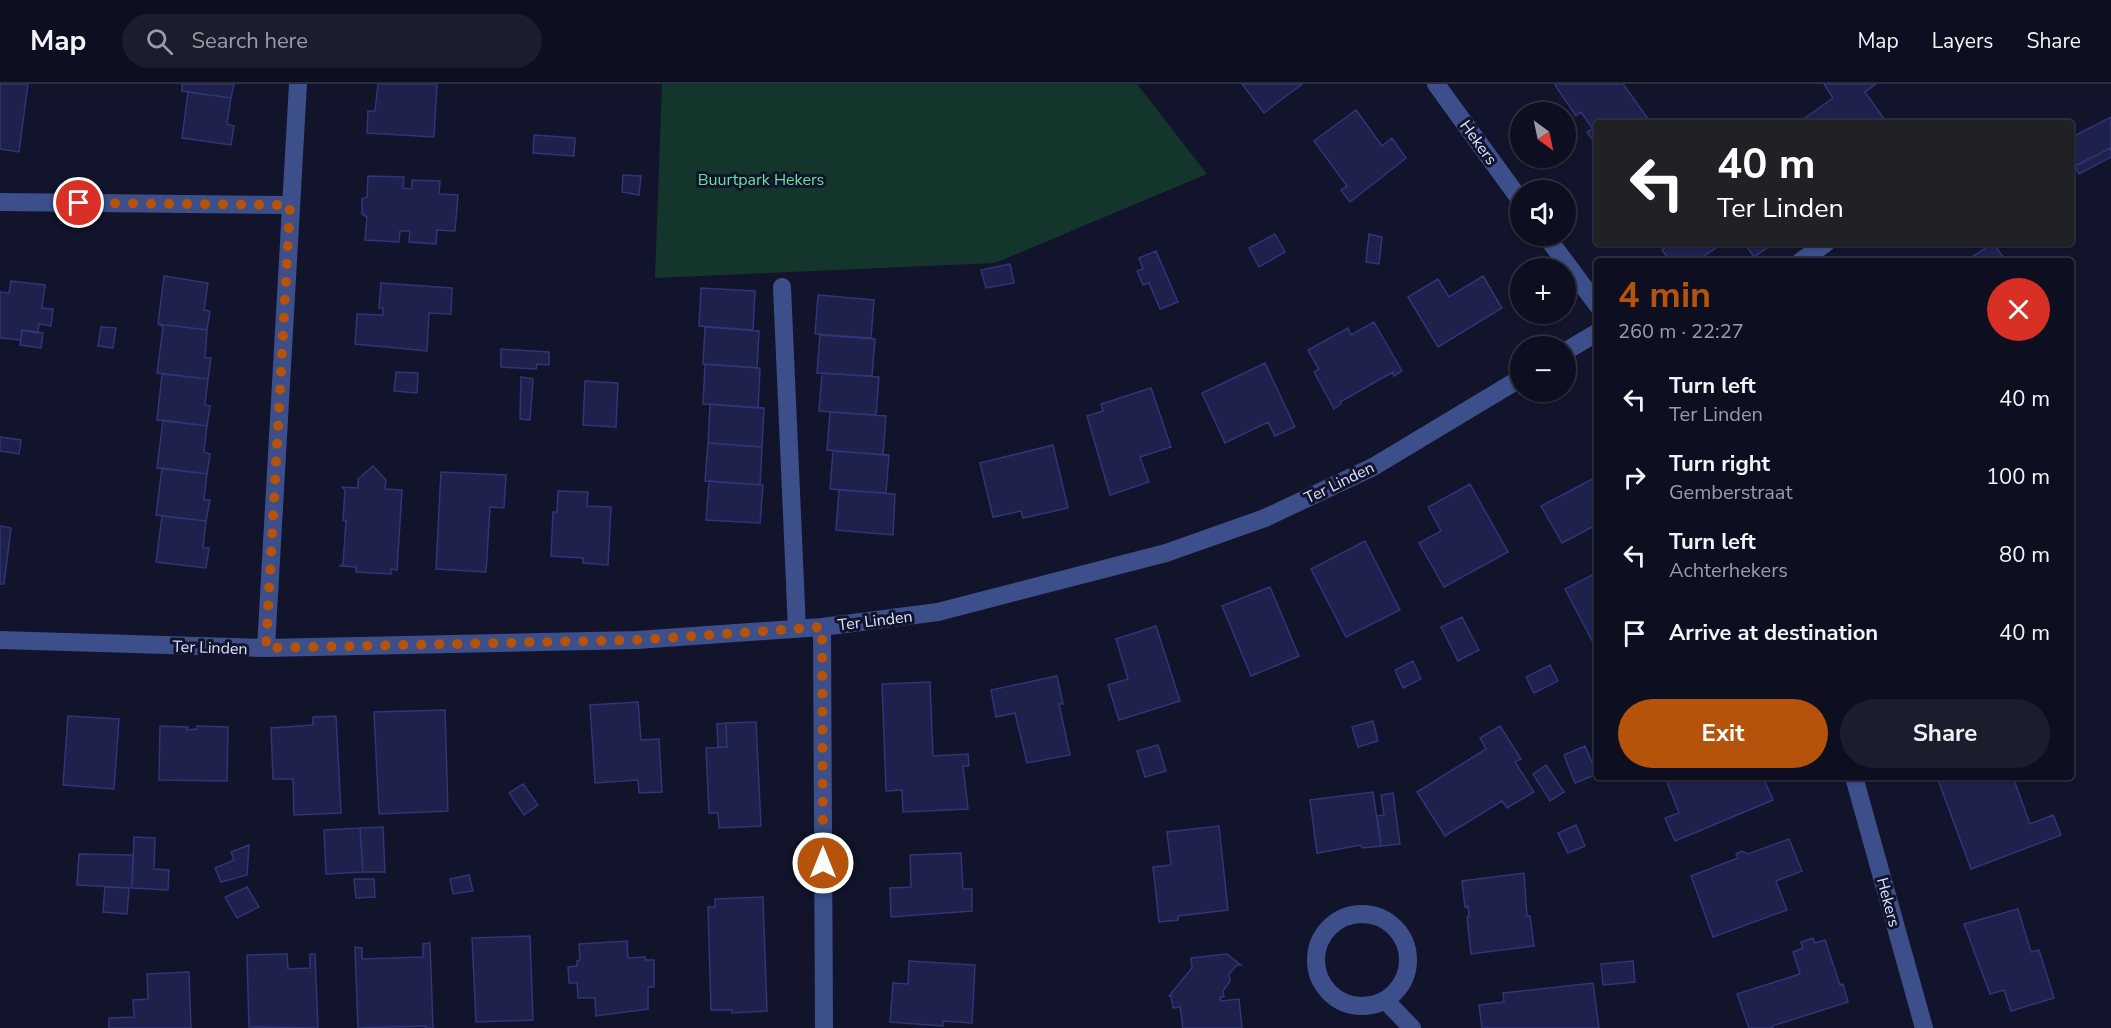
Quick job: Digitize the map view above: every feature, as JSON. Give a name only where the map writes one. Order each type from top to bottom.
[{"type":"street","points":[[266,648],[298,84]]},
{"type":"street","name":"Hekers","points":[[1436,84],[1510,186]]},
{"type":"street","points":[[0,202],[290,205]]},
{"type":"street","points":[[1553,246],[1594,301]]},
{"type":"street","points":[[1805,258],[1822,246]]},
{"type":"street","points":[[782,287],[797,629]]},
{"type":"street","points":[[1576,345],[1594,334]]},
{"type":"street","name":"Ter Linden","points":[[0,640],[266,648],[637,640],[822,627],[938,612],[1177,549],[1265,518],[1373,467],[1510,385]]},
{"type":"street","points":[[822,627],[824,1028]]},
{"type":"street","name":"Hekers","points":[[1855,780],[1924,1028]]},
{"type":"street","points":[[1355,914],[1380,917],[1400,933],[1409,957],[1403,982],[1385,1000],[1359,1007],[1333,997],[1317,975],[1317,947],[1332,925],[1355,914]]},
{"type":"street","points":[[1385,1000],[1412,1028]]},
{"type":"green space","name":"Buurtpark Hekers","points":[[662,84],[1137,84],[1207,174],[995,263],[655,278]]},
{"type":"building","points":[[0,84],[28,84],[19,152],[0,149]]},
{"type":"building","points":[[182,84],[234,84],[231,98],[182,91]]},
{"type":"building","points":[[378,84],[437,84],[434,137],[367,133],[368,111],[375,111]]},
{"type":"building","points":[[1242,84],[1302,84],[1264,113]]},
{"type":"building","points":[[1623,84],[1649,120],[1594,120],[1594,142],[1587,132],[1593,129],[1581,112],[1576,116],[1576,102],[1567,102],[1555,85]]},
{"type":"building","points":[[1824,84],[1876,84],[1865,92],[1885,120],[1802,120],[1833,98]]},
{"type":"building","points":[[188,92],[231,98],[227,124],[234,126],[231,145],[182,138]]},
{"type":"building","points":[[1356,110],[1382,146],[1392,138],[1406,158],[1350,202],[1341,190],[1347,186],[1314,141]]},
{"type":"building","points":[[2111,117],[2111,148],[2075,166],[2074,136]]},
{"type":"building","points":[[534,135],[575,138],[574,156],[533,153]]},
{"type":"building","points":[[2111,148],[2111,157],[2079,174],[2075,166]]},
{"type":"building","points":[[623,175],[641,176],[639,195],[622,192]]},
{"type":"building","points":[[368,176],[404,177],[403,188],[412,189],[412,180],[440,181],[439,194],[458,195],[455,231],[437,230],[436,244],[409,242],[410,231],[400,231],[399,242],[365,240],[367,217],[362,214],[362,199],[367,197]]},
{"type":"building","points":[[1275,234],[1285,252],[1259,267],[1249,248]]},
{"type":"building","points":[[1369,234],[1382,237],[1379,264],[1366,262]]},
{"type":"building","points":[[1667,246],[1719,246],[1701,258],[1668,258],[1662,250]]},
{"type":"building","points":[[1746,246],[1768,246],[1768,247],[1754,257]]},
{"type":"building","points":[[1988,246],[1995,246],[2004,258],[1970,258]]},
{"type":"building","points":[[1156,251],[1178,302],[1160,309],[1149,283],[1143,285],[1137,271],[1143,269],[1139,258]]},
{"type":"building","points":[[1010,264],[1014,283],[986,288],[981,270]]},
{"type":"building","points":[[164,276],[208,283],[204,310],[210,311],[207,330],[158,324]]},
{"type":"building","points":[[1483,276],[1502,308],[1438,347],[1408,297],[1438,279],[1449,297]]},
{"type":"building","points":[[11,281],[45,285],[42,308],[53,309],[51,326],[39,324],[38,333],[22,330],[21,340],[0,338],[0,292],[9,293]]},
{"type":"building","points":[[381,283],[452,288],[451,314],[429,313],[427,351],[355,344],[357,314],[383,315],[383,308],[379,308]]},
{"type":"building","points":[[701,288],[755,291],[753,330],[699,326]]},
{"type":"building","points":[[818,295],[874,300],[871,338],[815,334]]},
{"type":"building","points":[[1374,322],[1402,371],[1394,376],[1393,372],[1340,402],[1341,404],[1334,409],[1314,372],[1319,369],[1308,350],[1348,328],[1351,335]]},
{"type":"building","points":[[158,324],[207,330],[205,358],[211,358],[208,379],[157,373],[163,327]]},
{"type":"building","points":[[101,327],[116,328],[113,348],[98,346]]},
{"type":"building","points":[[705,327],[759,331],[757,368],[703,364]]},
{"type":"building","points":[[22,330],[43,333],[41,348],[20,345]]},
{"type":"building","points":[[820,335],[875,339],[872,376],[817,373]]},
{"type":"building","points":[[501,349],[549,352],[549,365],[537,364],[536,369],[501,367]]},
{"type":"building","points":[[1265,363],[1295,427],[1275,436],[1268,422],[1225,443],[1202,393]]},
{"type":"building","points":[[705,364],[760,368],[758,408],[703,404]]},
{"type":"building","points":[[396,372],[418,373],[417,393],[394,391]]},
{"type":"building","points":[[822,373],[879,377],[876,415],[819,411]]},
{"type":"building","points":[[162,374],[208,379],[205,405],[210,406],[207,426],[157,420]]},
{"type":"building","points":[[521,377],[533,379],[530,420],[520,419]]},
{"type":"building","points":[[585,381],[618,383],[616,427],[583,425]]},
{"type":"building","points":[[1151,388],[1171,447],[1140,457],[1149,482],[1110,495],[1087,416],[1103,411],[1101,404]]},
{"type":"building","points":[[710,404],[764,408],[762,447],[708,443]]},
{"type":"building","points":[[830,412],[886,416],[883,455],[827,450]]},
{"type":"building","points":[[163,420],[207,426],[204,452],[210,454],[207,474],[157,468]]},
{"type":"building","points":[[0,437],[21,440],[19,454],[0,451]]},
{"type":"building","points":[[708,443],[762,447],[760,485],[705,481]]},
{"type":"building","points":[[1053,445],[1068,508],[1023,518],[1021,511],[993,517],[980,463]]},
{"type":"building","points":[[833,451],[889,455],[886,493],[830,489]]},
{"type":"building","points":[[373,466],[386,480],[385,489],[402,490],[397,570],[391,569],[391,574],[356,572],[356,567],[340,566],[343,564],[346,521],[343,520],[345,490],[342,487],[358,488],[358,479]]},
{"type":"building","points":[[162,468],[207,474],[204,500],[210,500],[206,521],[156,515]]},
{"type":"building","points":[[441,472],[506,475],[504,508],[490,507],[486,572],[436,569]]},
{"type":"building","points":[[1594,478],[1594,526],[1562,543],[1541,506]]},
{"type":"building","points":[[709,481],[763,485],[760,523],[706,520]]},
{"type":"building","points":[[1470,484],[1508,552],[1444,587],[1419,543],[1441,531],[1428,507]]},
{"type":"building","points":[[839,490],[895,494],[893,535],[836,530]]},
{"type":"building","points":[[558,491],[588,492],[587,506],[611,507],[608,565],[583,563],[583,558],[551,556],[553,512],[557,512]]},
{"type":"building","points":[[162,516],[206,521],[203,548],[209,548],[206,568],[156,562]]},
{"type":"building","points":[[0,526],[11,528],[4,584],[0,584]]},
{"type":"building","points":[[1365,541],[1400,610],[1346,637],[1311,569]]},
{"type":"building","points":[[1594,574],[1594,644],[1565,589]]},
{"type":"building","points":[[1270,587],[1299,656],[1251,676],[1222,606]]},
{"type":"building","points":[[1462,617],[1479,650],[1458,661],[1441,627]]},
{"type":"building","points":[[1156,626],[1180,701],[1119,720],[1108,685],[1128,679],[1116,639]]},
{"type":"building","points":[[1413,661],[1421,679],[1403,688],[1395,670]]},
{"type":"building","points":[[1550,665],[1558,681],[1534,693],[1526,677]]},
{"type":"building","points":[[1057,676],[1063,704],[1059,704],[1070,755],[1027,763],[1015,713],[996,717],[991,690]]},
{"type":"building","points":[[930,682],[933,756],[968,754],[969,766],[963,766],[968,809],[903,812],[902,790],[886,791],[882,684]]},
{"type":"building","points":[[638,702],[641,740],[659,739],[662,792],[639,793],[638,780],[595,783],[590,705]]},
{"type":"building","points":[[445,710],[448,811],[379,814],[374,712]]},
{"type":"building","points":[[68,716],[119,719],[114,789],[63,785]]},
{"type":"building","points":[[336,716],[341,813],[294,815],[293,779],[273,779],[271,728],[313,725],[313,717]]},
{"type":"building","points":[[1373,721],[1378,741],[1358,747],[1352,727]]},
{"type":"building","points":[[756,722],[761,826],[719,828],[718,813],[709,813],[706,748],[727,747],[726,723]]},
{"type":"building","points":[[726,723],[727,747],[718,747],[717,724]]},
{"type":"building","points":[[160,726],[188,727],[187,730],[197,729],[197,726],[228,727],[227,781],[159,780]]},
{"type":"building","points":[[1500,726],[1521,759],[1515,762],[1534,792],[1507,808],[1502,801],[1445,836],[1417,792],[1486,749],[1480,738]]},
{"type":"building","points":[[1158,745],[1166,771],[1145,777],[1137,751]]},
{"type":"building","points":[[1585,746],[1594,767],[1594,775],[1575,783],[1564,755]]},
{"type":"building","points":[[1546,765],[1564,792],[1550,801],[1533,774]]},
{"type":"building","points":[[1666,780],[1764,780],[1773,800],[1675,841],[1665,818],[1679,813]]},
{"type":"building","points":[[1938,780],[2014,780],[2030,824],[2053,815],[2061,835],[1971,869]]},
{"type":"building","points":[[523,784],[538,805],[524,815],[509,793]]},
{"type":"building","points":[[1373,792],[1381,846],[1362,848],[1361,845],[1317,853],[1310,800]]},
{"type":"building","points":[[1393,793],[1400,844],[1381,846],[1377,816],[1384,815],[1381,795]]},
{"type":"building","points":[[1576,825],[1585,846],[1568,853],[1558,833]]},
{"type":"building","points":[[1219,826],[1228,910],[1178,916],[1178,920],[1159,922],[1153,867],[1171,865],[1167,832]]},
{"type":"building","points":[[383,827],[385,872],[363,872],[360,828]]},
{"type":"building","points":[[360,828],[363,872],[326,874],[324,830]]},
{"type":"building","points":[[134,837],[155,838],[154,869],[169,870],[168,890],[132,888]]},
{"type":"building","points":[[1789,839],[1802,871],[1776,881],[1787,910],[1713,937],[1691,876],[1738,858],[1736,854],[1742,851],[1748,854]]},
{"type":"building","points":[[249,845],[247,875],[221,882],[215,868],[234,860],[231,852]]},
{"type":"building","points":[[961,853],[963,889],[972,889],[972,911],[891,917],[890,888],[911,887],[910,855]]},
{"type":"building","points":[[79,854],[133,855],[132,888],[77,885]]},
{"type":"building","points":[[1524,873],[1527,916],[1530,916],[1534,946],[1471,954],[1468,906],[1465,907],[1462,881]]},
{"type":"building","points":[[469,875],[473,891],[453,894],[450,879]]},
{"type":"building","points":[[354,879],[374,879],[375,897],[356,898]]},
{"type":"building","points":[[105,887],[129,888],[127,914],[103,912]]},
{"type":"building","points":[[247,887],[259,907],[237,918],[225,897]]},
{"type":"building","points":[[763,897],[767,1011],[732,1013],[732,1010],[711,1010],[708,907],[715,907],[715,899]]},
{"type":"building","points":[[2018,909],[2031,952],[2039,950],[2054,998],[2011,1011],[2004,990],[1990,994],[1964,924]]},
{"type":"building","points":[[530,936],[533,1020],[476,1022],[472,938]]},
{"type":"building","points":[[1813,938],[1815,943],[1825,940],[1848,1002],[1772,1026],[1773,1028],[1749,1028],[1737,994],[1800,974],[1793,952],[1803,948],[1801,942]]},
{"type":"building","points":[[627,941],[628,958],[645,957],[646,960],[654,960],[654,987],[648,987],[648,1009],[596,1016],[595,998],[578,998],[577,983],[569,983],[568,967],[577,966],[577,961],[580,960],[579,944]]},
{"type":"building","points":[[430,943],[433,1028],[426,1028],[426,1026],[358,1028],[355,947],[362,948],[362,959],[423,957],[423,944]]},
{"type":"building","points":[[287,954],[288,969],[310,968],[310,954],[315,954],[318,1028],[249,1027],[247,955]]},
{"type":"building","points":[[1227,954],[1241,965],[1237,965],[1229,974],[1230,981],[1223,991],[1224,997],[1220,997],[1221,1001],[1239,999],[1242,1028],[1183,1028],[1180,1007],[1173,1008],[1171,996],[1169,996],[1192,968],[1191,958]]},
{"type":"building","points":[[909,961],[975,965],[972,1023],[943,1021],[943,1026],[890,1022],[893,983],[908,984]]},
{"type":"building","points":[[1633,961],[1635,982],[1603,985],[1601,964]]},
{"type":"building","points":[[189,972],[191,1028],[109,1028],[109,1018],[134,1017],[133,1000],[148,999],[147,974]]},
{"type":"building","points":[[1593,983],[1599,1028],[1482,1028],[1479,1005],[1504,1002],[1503,993]]},
{"type":"route","points":[[79,203],[290,205],[266,648],[637,640],[822,627],[823,863]]}]
